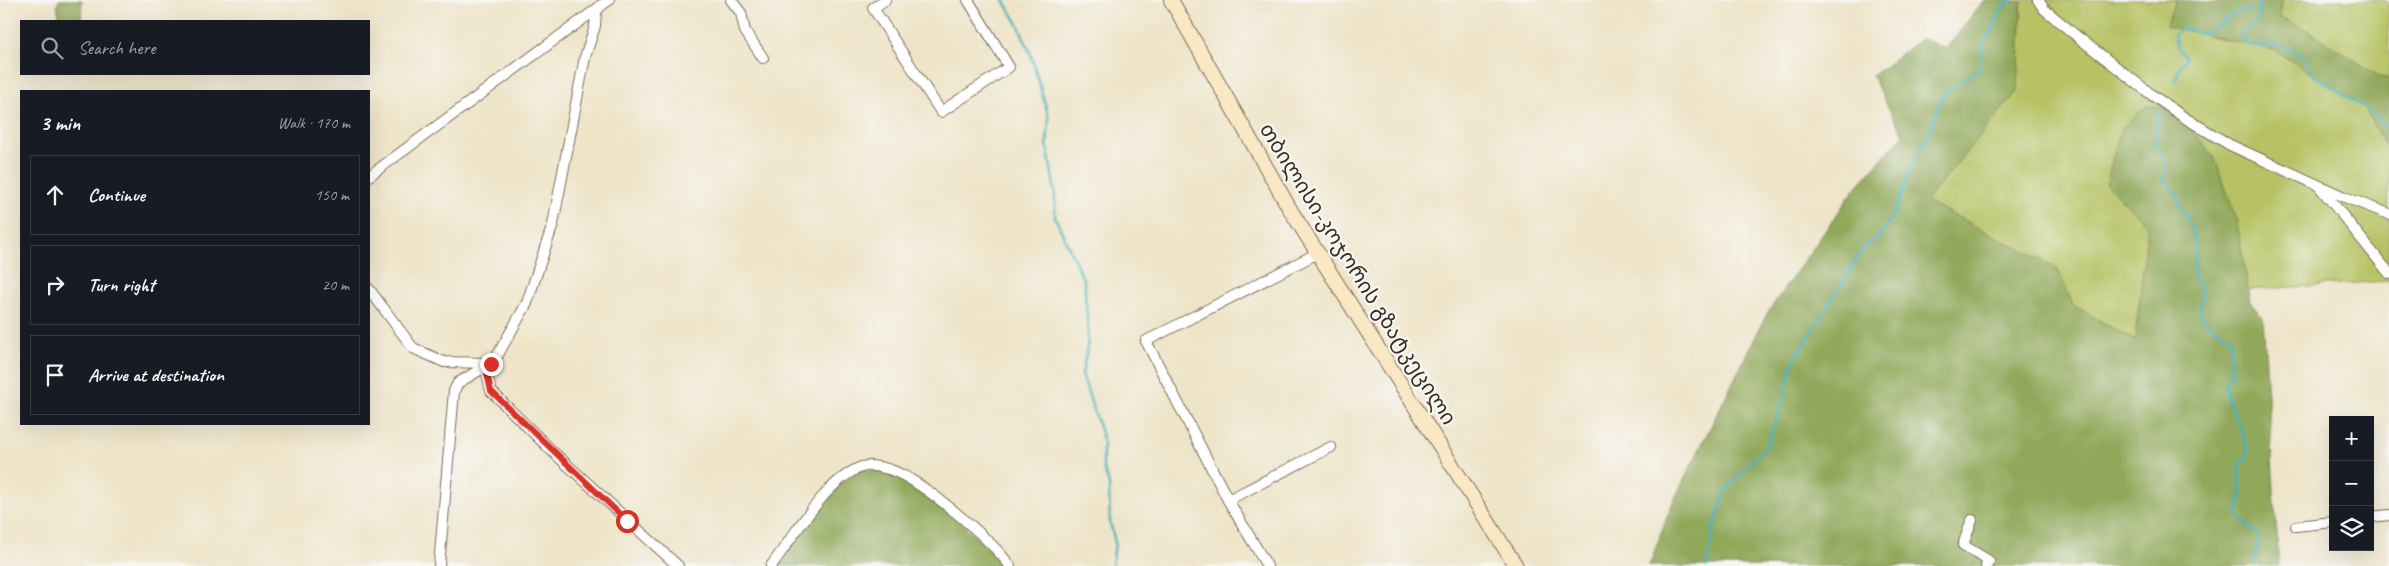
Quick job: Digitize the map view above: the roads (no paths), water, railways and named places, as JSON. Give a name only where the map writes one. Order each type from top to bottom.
[{"type":"main road","name":"თბილისი-კოჯორის გზატკეცილი","points":[[1171,0],[1291,211],[1516,566]]},
{"type":"street","points":[[731,0],[741,13],[745,31],[763,58]]},
{"type":"street","points":[[885,0],[873,8],[941,112],[1009,67],[968,0]]},
{"type":"street","points":[[2038,0],[2044,9],[2079,38],[2152,96],[2185,118],[2230,145],[2389,214]]},
{"type":"street","points":[[370,175],[605,2]]},
{"type":"street","points":[[605,2],[596,12],[595,26],[586,57],[553,224],[527,303],[487,374],[491,391],[551,450],[678,566]]},
{"type":"street","points":[[2317,183],[2389,273]]},
{"type":"street","points":[[1267,566],[1228,500],[1146,341],[1318,253]]},
{"type":"street","points":[[370,290],[413,348],[444,362],[491,364]]},
{"type":"street","points":[[439,566],[454,391],[458,383],[491,364]]},
{"type":"street","points":[[1228,500],[1331,447]]},
{"type":"street","points":[[771,566],[823,498],[845,475],[861,466],[896,471],[914,483],[986,538],[1010,566]]},
{"type":"street","points":[[2374,517],[2389,515]]},
{"type":"street","points":[[1972,520],[1962,545],[1989,561],[1986,566]]},
{"type":"street","points":[[2296,526],[2329,522]]},
{"type":"waterway","points":[[1004,0],[1019,26],[1031,55],[1049,118],[1047,143],[1055,194],[1055,217],[1084,281],[1088,328],[1087,349],[1082,374],[1103,439],[1103,467],[1109,484],[1110,522],[1115,543],[1112,566]]},
{"type":"waterway","points":[[1706,566],[1716,520],[1726,490],[1767,445],[1783,400],[1794,360],[1865,246],[1879,236],[1894,214],[1914,161],[1929,134],[1942,95],[1979,68],[1985,41],[1996,24],[2000,11],[2011,0]]},
{"type":"waterway","points":[[2259,0],[2259,17],[2255,24],[2241,32],[2244,42],[2252,46],[2279,45],[2296,52],[2307,62],[2314,76],[2359,104],[2380,120],[2389,131]]},
{"type":"waterway","points":[[2176,82],[2178,70],[2186,58],[2180,50],[2174,35],[2183,28],[2204,34],[2221,24],[2233,13],[2261,8]]},
{"type":"waterway","points":[[2160,110],[2157,119],[2156,141],[2168,170],[2163,179],[2178,193],[2179,204],[2191,226],[2195,253],[2194,276],[2201,291],[2202,301],[2199,310],[2210,325],[2232,340],[2230,350],[2232,375],[2226,379],[2227,396],[2243,435],[2248,454],[2239,467],[2241,495],[2238,516],[2258,535],[2259,542],[2255,557],[2256,566]]}]
